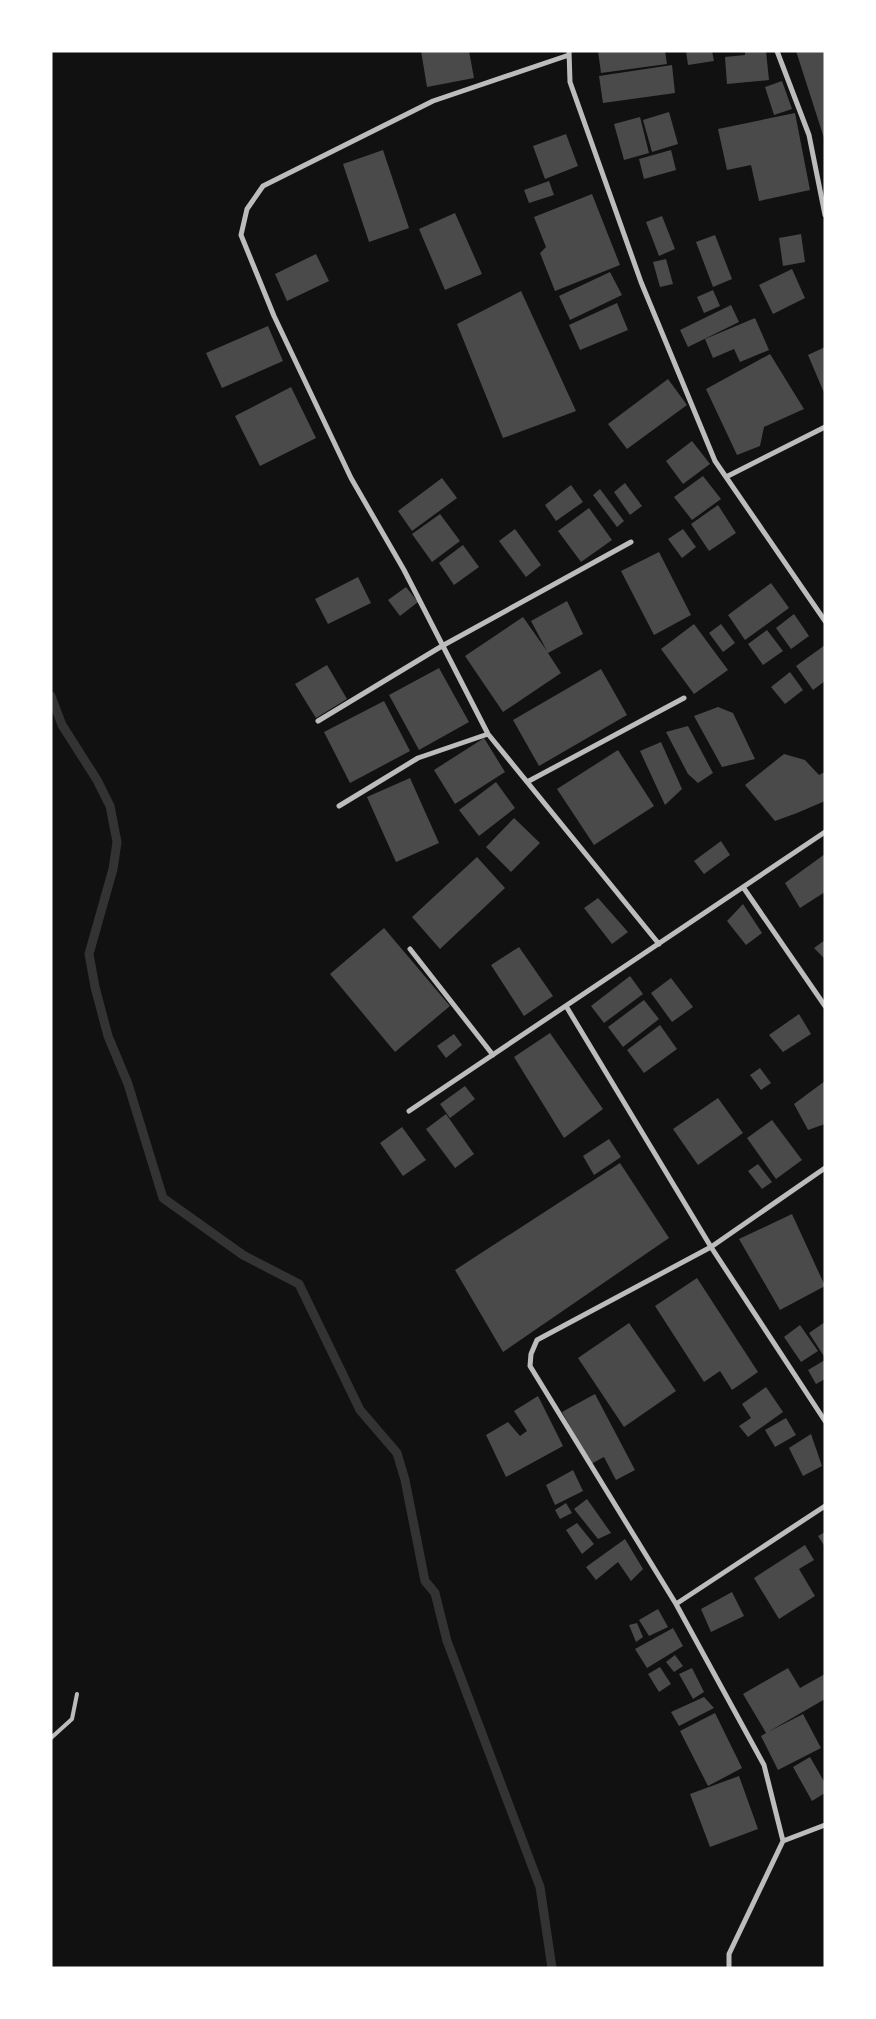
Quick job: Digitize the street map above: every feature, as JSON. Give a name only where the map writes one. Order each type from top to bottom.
[{"type":"street","points":[[777,51],[809,135],[825,215]]},
{"type":"street","points":[[659,944],[488,734],[404,570],[351,478],[274,316],[241,235],[247,208],[262,186],[433,102],[569,53],[570,82],[641,282],[715,461],[825,621]]},
{"type":"street","points":[[726,477],[825,427]]},
{"type":"street","points":[[318,721],[442,646],[631,542]]},
{"type":"street","points":[[527,782],[684,698]]},
{"type":"street","points":[[339,806],[418,758],[488,734]]},
{"type":"street","points":[[409,1111],[825,832]]},
{"type":"street","points":[[743,887],[825,1006]]},
{"type":"street","points":[[410,949],[492,1055]]},
{"type":"street","points":[[566,1006],[711,1247],[825,1421]]},
{"type":"street","points":[[729,1968],[729,1954],[783,1841],[764,1765],[676,1604],[530,1366],[531,1354],[537,1340],[711,1247],[825,1168]]},
{"type":"street","points":[[676,1604],[825,1506]]},
{"type":"street","points":[[783,1841],[825,1825]]},
{"type":"lane","points":[[51,1738],[72,1719],[76,1694]]},
{"type":"building","points":[[421,51],[469,51],[474,78],[427,87]]},
{"type":"building","points":[[598,51],[665,51],[667,64],[601,73]]},
{"type":"building","points":[[686,51],[712,51],[714,61],[688,65]]},
{"type":"building","points":[[745,51],[766,51],[769,80],[727,84],[725,57],[745,55]]},
{"type":"building","points":[[796,51],[825,51],[825,138],[824,138]]},
{"type":"building","points":[[672,65],[675,93],[603,103],[599,76]]},
{"type":"building","points":[[782,81],[792,109],[774,115],[765,87]]},
{"type":"building","points":[[669,112],[678,144],[652,152],[643,120]]},
{"type":"building","points":[[795,113],[810,190],[759,201],[751,165],[727,170],[718,129]]},
{"type":"building","points":[[640,117],[649,153],[624,160],[614,124]]},
{"type":"building","points":[[566,134],[578,166],[545,179],[533,146]]},
{"type":"building","points":[[383,150],[409,228],[369,242],[343,164]]},
{"type":"building","points":[[671,150],[676,170],[644,179],[639,159]]},
{"type":"building","points":[[549,181],[554,195],[529,203],[524,190]]},
{"type":"building","points":[[592,194],[620,265],[555,291],[540,253],[546,247],[534,217]]},
{"type":"building","points":[[455,213],[482,274],[445,290],[419,229]]},
{"type":"building","points":[[662,216],[675,249],[659,256],[646,222]]},
{"type":"building","points":[[801,234],[805,262],[783,266],[779,238]]},
{"type":"building","points":[[715,235],[732,279],[713,287],[696,242]]},
{"type":"building","points":[[316,254],[329,281],[287,301],[275,274]]},
{"type":"building","points":[[666,259],[673,284],[660,287],[653,262]]},
{"type":"building","points":[[792,269],[805,298],[773,314],[759,285]]},
{"type":"building","points":[[610,272],[622,295],[570,320],[559,296]]},
{"type":"building","points":[[713,290],[720,306],[704,313],[697,297]]},
{"type":"building","points":[[521,291],[576,411],[503,438],[457,324]]},
{"type":"building","points":[[617,303],[628,330],[580,350],[569,325]]},
{"type":"building","points":[[731,305],[739,322],[688,347],[680,330]]},
{"type":"building","points":[[755,318],[769,350],[740,362],[734,349],[713,358],[705,339]]},
{"type":"building","points":[[268,326],[283,361],[222,388],[206,353]]},
{"type":"building","points":[[825,347],[825,395],[808,355]]},
{"type":"building","points":[[770,354],[804,409],[764,427],[760,446],[737,455],[706,389]]},
{"type":"building","points":[[668,379],[687,405],[627,449],[608,424]]},
{"type":"building","points":[[291,387],[316,438],[260,466],[235,416]]},
{"type":"building","points":[[692,441],[710,464],[683,484],[666,461]]},
{"type":"building","points":[[703,476],[721,499],[692,520],[674,497]]},
{"type":"building","points":[[442,478],[457,498],[412,531],[398,511]]},
{"type":"building","points":[[625,483],[642,506],[630,515],[614,492]]},
{"type":"building","points":[[571,485],[583,502],[556,521],[545,505]]},
{"type":"building","points":[[600,489],[624,521],[617,527],[593,495]]},
{"type":"building","points":[[718,505],[736,533],[709,551],[691,524]]},
{"type":"building","points":[[589,508],[612,540],[581,562],[558,531]]},
{"type":"building","points":[[440,514],[460,541],[432,562],[412,534]]},
{"type":"building","points":[[515,529],[541,565],[526,577],[499,541]]},
{"type":"building","points":[[683,529],[696,547],[682,558],[668,539]]},
{"type":"building","points":[[463,545],[479,567],[454,585],[439,563]]},
{"type":"building","points":[[659,552],[691,615],[654,635],[621,571]]},
{"type":"building","points":[[358,577],[371,603],[328,624],[315,599]]},
{"type":"building","points":[[771,583],[789,608],[745,640],[728,615]]},
{"type":"building","points":[[406,587],[418,602],[400,616],[388,600]]},
{"type":"building","points":[[567,601],[583,634],[548,653],[561,673],[503,712],[465,656],[523,617],[547,651],[531,621]]},
{"type":"building","points":[[794,614],[809,636],[791,649],[776,628]]},
{"type":"building","points":[[694,624],[728,670],[694,694],[661,649]]},
{"type":"building","points":[[721,624],[735,643],[723,652],[709,633]]},
{"type":"building","points":[[767,630],[783,651],[763,665],[748,644]]},
{"type":"building","points":[[825,645],[825,681],[813,690],[796,666]]},
{"type":"building","points":[[327,665],[347,699],[316,718],[295,684]]},
{"type":"building","points":[[439,668],[469,722],[419,750],[389,695]]},
{"type":"building","points":[[601,669],[627,715],[539,766],[513,720]]},
{"type":"building","points":[[790,672],[803,690],[785,704],[771,687]]},
{"type":"building","points":[[384,701],[410,751],[350,783],[324,732]]},
{"type":"building","points":[[718,707],[733,713],[755,759],[722,767],[694,716]]},
{"type":"building","points":[[688,726],[713,773],[698,783],[688,774],[666,732]]},
{"type":"building","points":[[484,738],[505,772],[455,804],[434,770]]},
{"type":"building","points":[[661,742],[682,789],[665,805],[640,751]]},
{"type":"building","points":[[618,750],[654,806],[594,845],[557,789]]},
{"type":"building","points":[[784,754],[805,760],[819,775],[825,772],[825,801],[775,821],[745,785]]},
{"type":"building","points":[[410,778],[439,843],[396,862],[367,797]]},
{"type":"building","points":[[496,782],[515,808],[479,836],[459,810]]},
{"type":"building","points":[[514,818],[540,843],[511,872],[486,847]]},
{"type":"building","points":[[721,841],[730,855],[704,874],[694,861]]},
{"type":"building","points":[[825,854],[825,892],[800,908],[785,883]]},
{"type":"building","points":[[477,857],[505,888],[440,949],[412,917]]},
{"type":"building","points":[[598,898],[628,932],[612,944],[584,908]]},
{"type":"building","points":[[743,904],[762,933],[746,945],[727,921]]},
{"type":"building","points":[[384,928],[450,1006],[395,1052],[330,974]]},
{"type":"building","points":[[825,940],[825,959],[814,948]]},
{"type":"building","points":[[519,947],[553,996],[524,1016],[491,965]]},
{"type":"building","points":[[630,976],[643,994],[604,1023],[591,1006]]},
{"type":"building","points":[[671,978],[693,1007],[672,1022],[651,993]]},
{"type":"building","points":[[644,1000],[659,1019],[623,1047],[608,1027]]},
{"type":"building","points":[[799,1014],[811,1034],[783,1052],[769,1035]]},
{"type":"building","points":[[660,1025],[677,1049],[644,1073],[627,1050]]},
{"type":"building","points":[[550,1033],[603,1109],[564,1138],[514,1057]]},
{"type":"building","points":[[454,1034],[462,1045],[446,1058],[437,1046]]},
{"type":"building","points":[[760,1068],[771,1083],[761,1090],[750,1075]]},
{"type":"building","points":[[825,1081],[825,1124],[808,1130],[794,1104]]},
{"type":"building","points":[[465,1086],[475,1099],[450,1118],[440,1104]]},
{"type":"building","points":[[718,1098],[743,1133],[698,1165],[673,1129]]},
{"type":"building","points":[[446,1114],[474,1154],[455,1168],[426,1129]]},
{"type":"building","points":[[772,1120],[802,1160],[776,1179],[747,1138]]},
{"type":"building","points":[[402,1127],[426,1160],[403,1176],[380,1143]]},
{"type":"building","points":[[609,1139],[621,1157],[594,1175],[583,1156]]},
{"type":"building","points":[[620,1163],[669,1238],[503,1352],[455,1270]]},
{"type":"building","points":[[758,1164],[772,1182],[762,1189],[748,1171]]},
{"type":"building","points":[[792,1214],[825,1286],[780,1310],[739,1239]]},
{"type":"building","points":[[697,1278],[758,1372],[732,1390],[720,1371],[704,1382],[655,1306]]},
{"type":"building","points":[[825,1322],[825,1358],[809,1333]]},
{"type":"building","points":[[629,1323],[676,1391],[624,1427],[578,1358]]},
{"type":"building","points":[[800,1325],[818,1351],[801,1362],[784,1337]]},
{"type":"building","points":[[825,1360],[825,1379],[816,1384],[808,1370]]},
{"type":"building","points":[[766,1387],[783,1412],[748,1437],[739,1426],[751,1418],[742,1404]]},
{"type":"building","points":[[595,1394],[635,1470],[616,1480],[604,1457],[591,1464],[562,1412]]},
{"type":"building","points":[[538,1396],[563,1446],[506,1477],[486,1435],[508,1422],[520,1436],[527,1431],[514,1411]]},
{"type":"building","points":[[786,1418],[796,1435],[775,1447],[765,1430]]},
{"type":"building","points":[[811,1434],[822,1466],[803,1476],[789,1448]]},
{"type":"building","points":[[573,1470],[583,1491],[555,1505],[546,1485]]},
{"type":"building","points":[[587,1499],[611,1533],[598,1539],[574,1509]]},
{"type":"building","points":[[566,1503],[572,1513],[560,1519],[555,1510]]},
{"type":"building","points":[[577,1523],[594,1544],[582,1554],[566,1530]]},
{"type":"building","points":[[825,1532],[825,1547],[818,1536]]},
{"type":"building","points":[[625,1539],[643,1569],[631,1581],[618,1562],[596,1580],[586,1567]]},
{"type":"building","points":[[805,1545],[814,1560],[799,1569],[815,1596],[779,1619],[754,1578]]},
{"type":"building","points":[[732,1592],[744,1616],[711,1632],[701,1609]]},
{"type":"building","points":[[658,1609],[668,1627],[649,1636],[639,1620]]},
{"type":"building","points":[[637,1623],[643,1637],[636,1642],[629,1625]]},
{"type":"building","points":[[673,1628],[683,1646],[647,1668],[635,1649]]},
{"type":"building","points":[[675,1655],[683,1666],[674,1672],[666,1662]]},
{"type":"building","points":[[660,1667],[671,1684],[659,1692],[648,1674]]},
{"type":"building","points":[[692,1668],[704,1692],[693,1699],[679,1674]]},
{"type":"building","points":[[788,1668],[800,1688],[825,1674],[825,1699],[768,1732],[803,1714],[821,1748],[778,1770],[761,1736],[766,1733],[743,1694]]},
{"type":"building","points":[[704,1697],[714,1708],[679,1726],[671,1712]]},
{"type":"building","points":[[715,1713],[742,1768],[708,1786],[680,1731]]},
{"type":"building","points":[[810,1757],[825,1783],[825,1793],[812,1801],[793,1767]]},
{"type":"building","points":[[739,1776],[758,1829],[710,1847],[690,1794]]},
{"type":"waterway","points":[[51,696],[62,725],[97,780],[110,806],[117,842],[113,869],[89,954],[95,987],[108,1036],[128,1084],[163,1198],[243,1255],[299,1284],[360,1410],[397,1453],[405,1480],[425,1581],[435,1593],[447,1641],[540,1887],[552,1968]]}]
